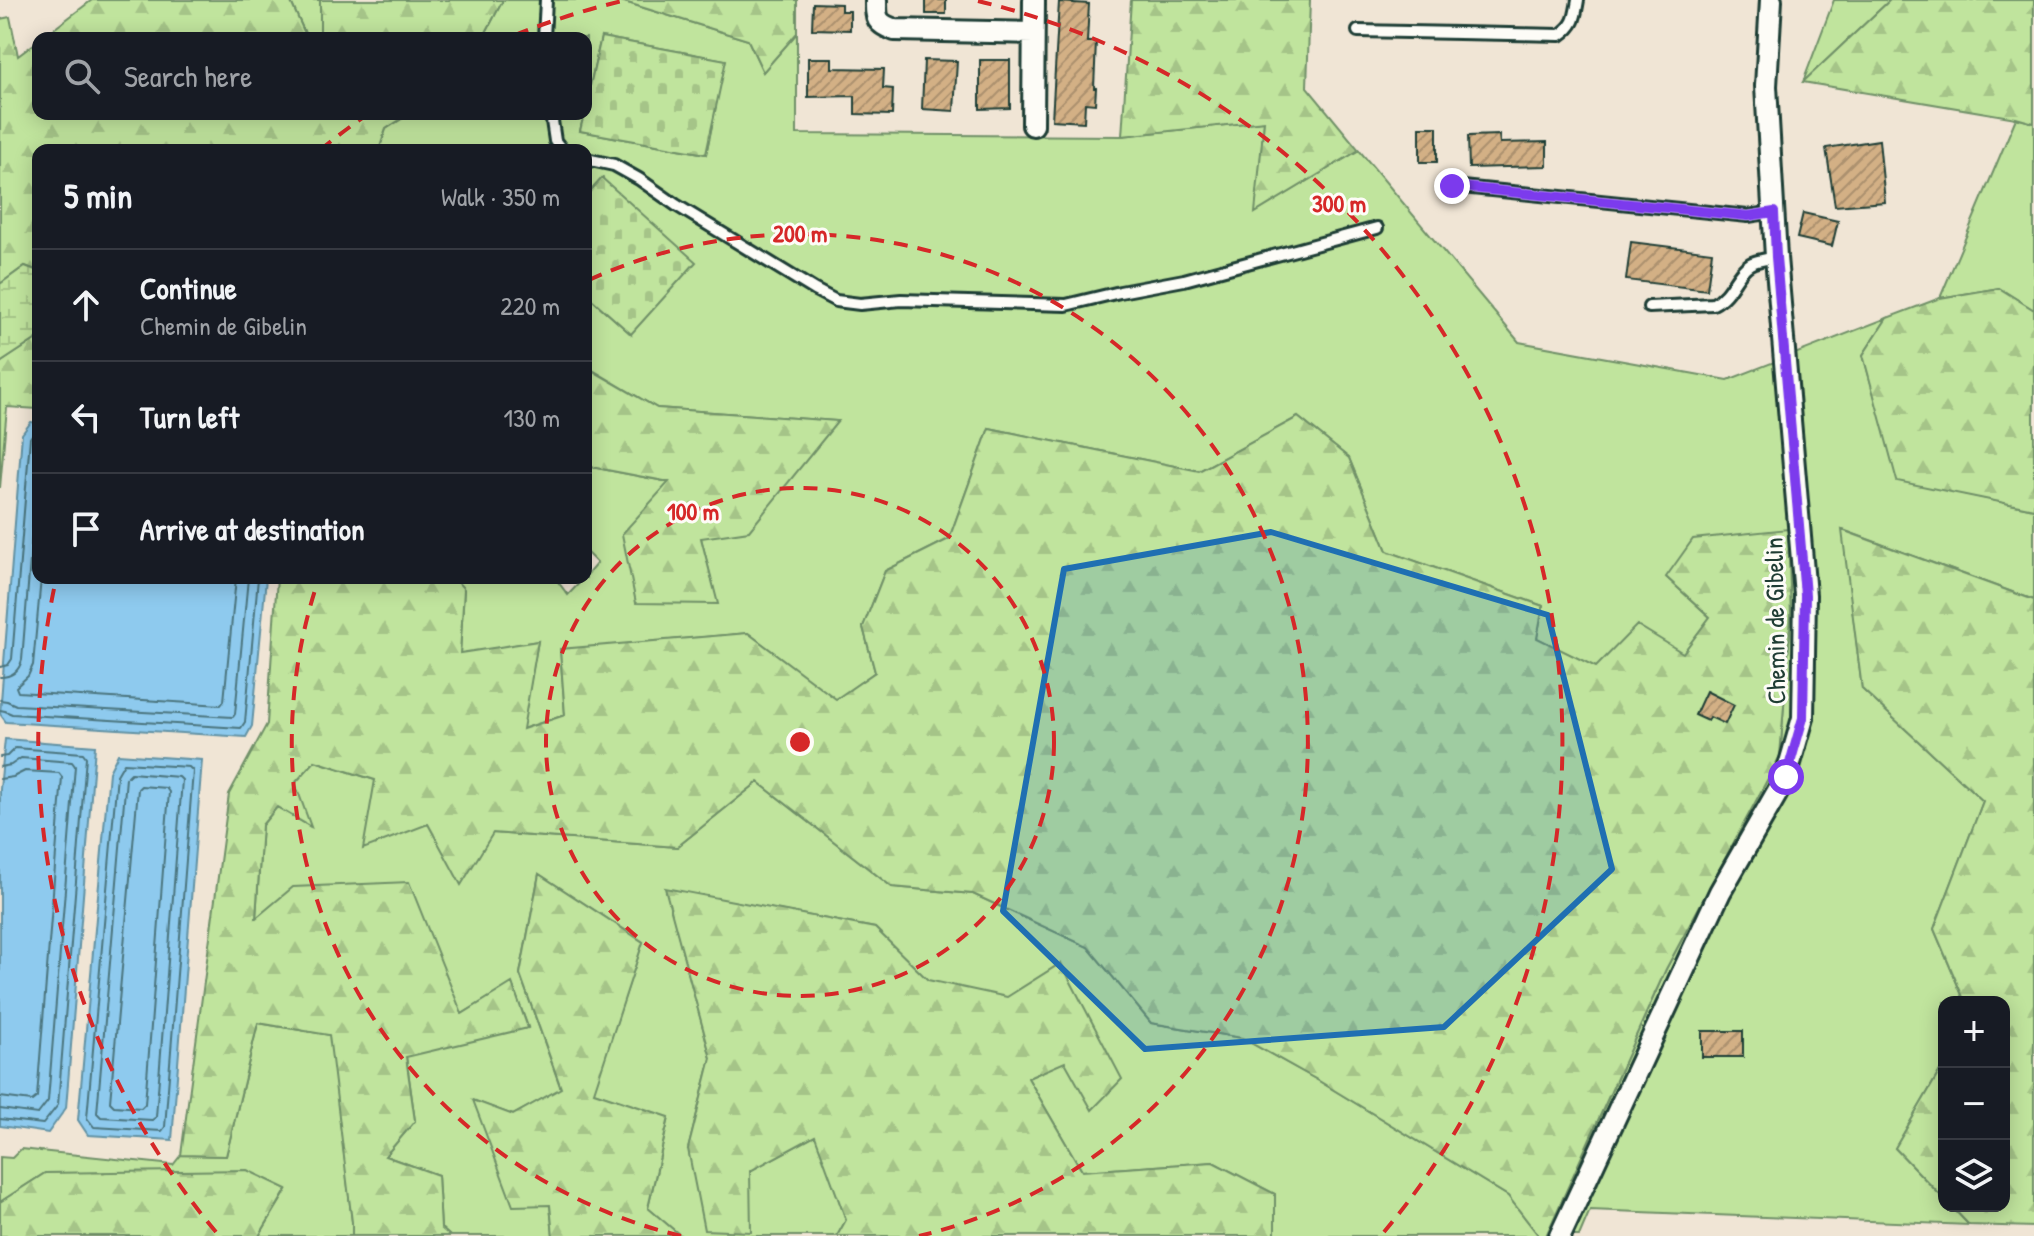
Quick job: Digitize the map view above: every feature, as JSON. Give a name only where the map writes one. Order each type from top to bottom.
[{"type":"street","points":[[876,0],[876,16],[883,25],[895,30],[1033,33]]},
{"type":"street","points":[[1033,125],[1034,0]]},
{"type":"street","name":"Chemin de Gibelin","points":[[1560,1236],[1720,892],[1786,777],[1803,718],[1805,595],[1776,257],[1766,86],[1771,0]]},
{"type":"lane","points":[[544,32],[546,0]]},
{"type":"lane","points":[[1358,31],[1560,35],[1575,20],[1578,0]]},
{"type":"lane","points":[[552,120],[557,144]]},
{"type":"lane","points":[[592,160],[614,165],[639,179],[815,290],[836,301],[860,304],[901,300],[1066,305],[1184,280],[1377,228]]},
{"type":"lane","points":[[1452,186],[1748,216],[1774,212]]},
{"type":"lane","points":[[1649,307],[1721,301],[1750,264],[1776,257]]},
{"type":"highlighted area","points":[[1271,532],[1548,615],[1612,869],[1444,1027],[1145,1049],[1003,911],[1064,569]]},
{"type":"green space","points":[[92,0],[290,0],[304,32],[50,32]]},
{"type":"green space","points":[[290,0],[320,0],[320,32],[304,32]]},
{"type":"green space","points":[[320,0],[503,0],[486,32],[320,32]]},
{"type":"green space","points":[[503,0],[618,0],[748,40],[763,72],[797,33],[797,134],[1122,136],[1264,121],[1256,212],[1359,150],[1519,342],[1728,380],[1887,318],[1863,355],[1898,480],[2034,509],[2034,600],[1843,530],[1862,689],[1983,801],[1934,929],[1962,996],[1938,996],[1938,1074],[1895,1148],[1938,1193],[1938,1212],[1957,1212],[1969,1225],[1590,1210],[1579,1236],[1546,1236],[1666,969],[1780,756],[1791,617],[1666,577],[1710,617],[1683,653],[1596,668],[1537,638],[1543,606],[1387,551],[1349,458],[1298,417],[1199,471],[989,428],[949,539],[885,571],[863,627],[875,672],[836,700],[748,633],[560,650],[565,715],[522,729],[538,641],[460,654],[464,590],[459,584],[560,584],[568,595],[578,584],[592,584],[592,569],[597,563],[592,558],[592,467],[669,482],[717,603],[701,538],[838,421],[657,408],[592,370],[592,299],[631,334],[603,178],[592,190],[592,144],[381,144],[386,129],[400,120],[583,120],[580,131],[706,154],[725,60],[601,37],[592,77],[592,32],[486,32]]},
{"type":"green space","points":[[618,0],[797,0],[797,33],[763,72],[748,40]]},
{"type":"green space","points":[[1131,0],[1310,0],[1307,87],[1359,150],[1255,213],[1264,121],[1122,136]]},
{"type":"green space","points":[[1834,0],[1890,0],[1803,82]]},
{"type":"green space","points":[[1890,0],[2034,0],[2034,123],[1803,82]]},
{"type":"green space","points":[[10,17],[18,56],[32,46],[32,120],[400,120],[386,129],[381,144],[32,144],[32,269],[25,266],[0,284],[0,19]]},
{"type":"green space","points":[[601,37],[726,60],[706,154],[580,131],[583,120],[592,120],[592,77]]},
{"type":"green space","points":[[2016,118],[2034,123],[2034,310],[1999,288],[1940,298]]},
{"type":"green space","points":[[602,178],[696,262],[631,334],[592,299],[592,189]]},
{"type":"green space","points":[[25,266],[32,269],[32,342],[0,363],[0,284]]},
{"type":"green space","points":[[1999,288],[2034,310],[2034,509],[1897,481],[1863,355],[1887,318],[1940,298]]},
{"type":"green space","points":[[32,342],[32,409],[7,407],[0,488],[0,363]]},
{"type":"green space","points":[[592,370],[657,408],[838,421],[749,531],[701,538],[718,604],[636,603],[622,534],[669,482],[592,467]]},
{"type":"green space","points":[[1298,417],[1349,458],[1387,551],[1543,606],[1537,638],[1596,667],[1637,625],[1683,653],[1710,617],[1666,577],[1693,539],[1788,529],[1791,617],[1780,756],[1666,969],[1546,1236],[1539,1236],[1508,1196],[1242,1038],[1151,1023],[1088,947],[973,894],[892,887],[758,782],[677,847],[493,833],[461,885],[428,824],[363,849],[375,780],[315,761],[295,783],[311,827],[277,807],[262,825],[256,918],[293,887],[409,882],[462,1014],[512,983],[528,1028],[406,1057],[415,1121],[385,1156],[438,1175],[441,1228],[450,1236],[352,1236],[329,1035],[258,1023],[226,1156],[181,1155],[229,794],[267,724],[277,584],[459,584],[464,589],[460,653],[538,641],[523,729],[565,715],[560,649],[748,633],[836,699],[875,672],[863,627],[885,571],[949,539],[989,428],[1199,471]]},
{"type":"green space","points":[[1842,530],[2034,600],[2034,1227],[1969,1225],[1957,1212],[2010,1212],[2010,996],[1962,996],[1934,929],[1983,801],[1862,689]]},
{"type":"green space","points":[[315,761],[375,780],[428,824],[492,833],[677,847],[758,782],[892,887],[973,894],[1088,947],[1151,1023],[1242,1038],[1319,1081],[1508,1196],[1539,1236],[1275,1236],[1275,1194],[1213,1162],[1082,1171],[1028,1078],[1065,1061],[1061,963],[1007,998],[928,981],[875,928],[666,889],[711,1058],[688,1149],[750,1171],[816,1135],[846,1220],[837,1236],[681,1236],[648,1208],[669,1118],[593,1092],[643,942],[539,874],[520,974],[561,1089],[513,1115],[475,1101],[550,1205],[553,1236],[450,1236],[441,1228],[438,1175],[385,1156],[415,1121],[406,1056],[528,1027],[512,984],[462,1014],[256,919],[262,825],[277,807],[309,826],[295,783]]},
{"type":"green space","points":[[539,874],[643,942],[594,1092],[669,1117],[648,1208],[681,1236],[553,1236],[550,1205],[513,1206],[473,1100],[513,1115],[561,1088],[520,974]]},
{"type":"green space","points":[[665,888],[875,928],[928,980],[1007,997],[1061,963],[1122,1079],[1092,1110],[1065,1062],[1028,1078],[1082,1171],[1213,1162],[1275,1194],[1275,1236],[837,1236],[846,1220],[815,1136],[750,1171],[751,1232],[704,1230],[688,1149],[711,1058]]},
{"type":"green space","points":[[258,1023],[330,1035],[352,1236],[259,1236],[287,1190],[45,1173],[0,1202],[0,1157],[12,1158],[21,1149],[173,1165],[181,1155],[226,1156]]},
{"type":"green space","points":[[1938,1074],[1938,1193],[1895,1148]]},
{"type":"green space","points":[[247,1170],[287,1189],[259,1236],[0,1236],[0,1202],[45,1173]]},
{"type":"water","points":[[32,422],[32,584],[265,584],[252,726],[246,737],[6,722],[0,714],[22,434]]},
{"type":"water","points":[[5,739],[95,746],[66,1108],[48,1133],[0,1126],[0,789]]},
{"type":"water","points":[[118,754],[202,760],[172,1140],[88,1135],[78,1120],[109,772]]},
{"type":"building","points":[[926,0],[946,0],[946,14],[926,14]]},
{"type":"building","points":[[1059,2],[1089,4],[1087,42],[1096,42],[1096,88],[1095,104],[1085,103],[1084,122],[1052,120]]},
{"type":"building","points":[[813,3],[841,4],[841,11],[850,11],[850,30],[812,29]]},
{"type":"building","points":[[808,58],[832,58],[832,68],[884,69],[883,88],[893,89],[892,115],[855,114],[855,96],[808,97]]},
{"type":"building","points":[[924,60],[957,61],[954,111],[922,109]]},
{"type":"building","points":[[980,60],[1010,60],[1010,108],[980,109]]},
{"type":"building","points":[[1420,127],[1437,127],[1437,162],[1420,162]]},
{"type":"building","points":[[1499,135],[1500,143],[1547,142],[1547,166],[1469,168],[1468,136]]},
{"type":"building","points":[[1879,140],[1885,202],[1835,206],[1826,148]]},
{"type":"building","points":[[1803,213],[1838,221],[1832,246],[1797,238]]},
{"type":"building","points":[[1631,242],[1712,252],[1707,290],[1626,280]]},
{"type":"building","points":[[1706,691],[1734,705],[1725,724],[1695,715]]},
{"type":"building","points":[[1702,1031],[1743,1031],[1743,1057],[1702,1057]]},
{"type":"route","points":[[1452,186],[1748,216],[1774,212],[1805,595],[1803,718],[1786,777]]}]
